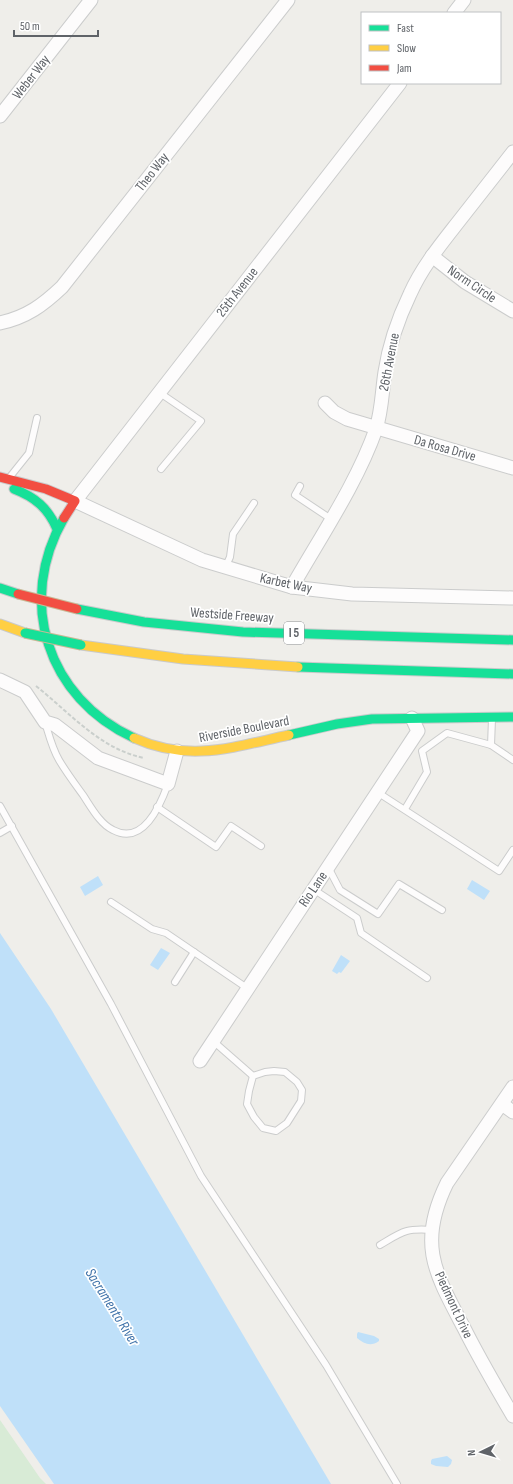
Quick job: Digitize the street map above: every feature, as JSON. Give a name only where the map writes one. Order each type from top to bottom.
[{"type":"main road","points":[[4,478],[46,489],[74,501]]},
{"type":"main road","points":[[0,484],[24,492],[40,501],[51,516],[56,529]]},
{"type":"main road","name":"Riverside Boulevard","points":[[74,501],[56,529],[43,575],[42,615],[54,659],[61,673],[83,702],[105,722],[119,731],[141,741],[177,751],[199,752],[218,750],[356,720],[513,717]]},
{"type":"main road","name":"Westside Freeway","points":[[0,588],[77,609],[144,622],[243,632],[513,640]]},
{"type":"main road","points":[[0,624],[25,633],[81,645],[199,660],[296,666],[513,674]]},
{"type":"street","name":"Weber Way","points":[[0,116],[91,0]]},
{"type":"street","name":"Theo Way","points":[[0,323],[21,317],[34,311],[62,287],[288,0]]},
{"type":"street","points":[[455,12],[464,0]]},
{"type":"street","name":"25th Avenue","points":[[74,501],[160,393],[399,84]]},
{"type":"street","name":"26th Avenue","points":[[292,586],[365,457],[376,428],[381,408],[385,372],[391,344],[398,320],[410,293],[432,256],[512,156]]},
{"type":"street","name":"Norm Circle","points":[[432,256],[465,282],[513,311]]},
{"type":"street","name":"Da Rosa Drive","points":[[324,403],[334,412],[347,419],[513,468]]},
{"type":"street","name":"Karbet Way","points":[[74,501],[186,553],[225,568],[292,586],[352,594],[513,598]]},
{"type":"street","points":[[0,680],[25,692],[45,722],[55,725],[98,758],[168,784],[177,751]]},
{"type":"street","name":"Rio Lane","points":[[200,1060],[410,744],[418,731],[412,718]]},
{"type":"street","name":"Piedmont Drive","points":[[513,1087],[447,1183],[434,1215],[432,1230],[434,1262],[444,1289],[488,1375],[513,1416]]},
{"type":"street","points":[[502,1104],[513,1112]]},
{"type":"lane","points":[[160,393],[201,421],[161,469]]},
{"type":"lane","points":[[4,478],[29,454],[37,418]]},
{"type":"lane","points":[[300,486],[295,495],[331,519]]},
{"type":"lane","points":[[225,568],[230,556],[233,534],[254,503]]},
{"type":"lane","points":[[491,745],[492,718]]},
{"type":"lane","points":[[45,722],[58,760],[99,818],[112,830],[124,834],[135,833],[144,828],[157,807],[168,784]]},
{"type":"lane","points":[[422,751],[447,733],[491,745],[513,760]]},
{"type":"lane","points":[[405,810],[427,772],[422,751],[410,744]]},
{"type":"lane","points":[[377,792],[499,871],[513,850]]},
{"type":"lane","points":[[0,806],[111,1004],[202,1176],[326,1365],[397,1484]]},
{"type":"lane","points":[[157,807],[216,847],[231,826],[261,846]]},
{"type":"lane","points":[[0,834],[12,826]]},
{"type":"lane","points":[[328,867],[340,890],[378,914],[399,884],[442,910]]},
{"type":"lane","points":[[313,888],[357,918],[361,933],[427,978]]},
{"type":"lane","points":[[111,902],[152,929],[166,933],[247,988]]},
{"type":"lane","points":[[175,982],[194,952]]},
{"type":"lane","points":[[213,1041],[252,1076]]},
{"type":"lane","points":[[265,1072],[285,1072],[297,1082],[302,1090],[301,1101],[287,1123],[276,1130],[263,1128],[254,1117],[247,1104],[252,1076],[265,1072]]},
{"type":"lane","points":[[380,1245],[404,1231],[419,1229],[432,1230]]},
{"type":"green space","points":[[0,1420],[40,1478],[46,1484],[0,1484]]},
{"type":"water","points":[[98,876],[103,885],[85,896],[80,887]]},
{"type":"water","points":[[472,880],[490,891],[484,900],[467,889]]},
{"type":"water","name":"Sacramento River","points":[[0,933],[51,1009],[331,1484],[54,1484],[0,1406]]},
{"type":"water","points":[[161,948],[170,953],[158,970],[150,965]]},
{"type":"water","points":[[341,955],[350,961],[341,973],[339,972],[337,974],[332,971]]},
{"type":"water","points":[[358,1332],[374,1336],[379,1339],[379,1341],[373,1344],[362,1342],[357,1338]]},
{"type":"water","points":[[447,1456],[452,1460],[448,1467],[431,1464],[432,1459]]},
{"type":"traffic: fast","points":[[14,489],[22,492],[40,504],[45,509],[57,529]]},
{"type":"traffic: fast","points":[[64,518],[50,550],[42,582],[42,614],[48,644],[61,673],[80,698],[104,720],[134,738]]},
{"type":"traffic: fast","points":[[0,588],[18,594]]},
{"type":"traffic: fast","points":[[77,609],[144,622],[243,632],[513,640]]},
{"type":"traffic: fast","points":[[25,633],[81,645]]},
{"type":"traffic: fast","points":[[298,667],[513,674]]},
{"type":"traffic: fast","points":[[289,735],[337,724],[372,719],[513,717]]},
{"type":"traffic: slow","points":[[0,624],[25,633]]},
{"type":"traffic: slow","points":[[81,645],[183,659],[298,667]]},
{"type":"traffic: slow","points":[[134,738],[154,746],[174,750],[193,751],[230,748],[289,735]]},
{"type":"traffic: jam","points":[[0,477],[46,489],[75,501],[64,518]]},
{"type":"traffic: jam","points":[[18,594],[77,609]]}]
